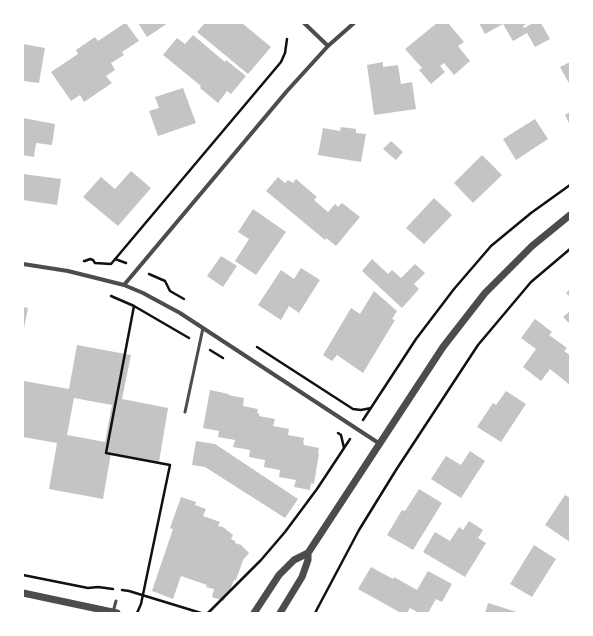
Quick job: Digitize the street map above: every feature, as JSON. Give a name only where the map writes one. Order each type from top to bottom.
[{"type":"street","points":[[304,23],[328,46]]},
{"type":"street","points":[[124,285],[287,91],[328,46],[354,23]]},
{"type":"street","points":[[254,613],[279,575],[294,560],[308,553],[443,347],[485,293],[532,246],[570,215]]},
{"type":"street","points":[[23,264],[68,271],[124,285],[150,296],[180,313],[380,444]]},
{"type":"street","points":[[280,613],[302,577],[308,560],[308,553]]},
{"type":"street","points":[[23,593],[114,612]]},
{"type":"lane","points":[[184,412],[203,328]]},
{"type":"lane","points":[[114,612],[116,601]]},
{"type":"path","points":[[111,264],[281,62],[285,53],[287,39]]},
{"type":"path","points":[[208,613],[261,560],[317,490],[416,339],[454,288],[491,246],[531,213],[570,186]]},
{"type":"path","points":[[315,613],[363,523],[478,345],[531,282],[570,249]]},
{"type":"path","points":[[165,281],[170,290],[190,303]]},
{"type":"path","points":[[107,294],[134,306],[225,359]]},
{"type":"path","points":[[134,306],[106,454],[170,465],[143,596],[137,613]]},
{"type":"path","points":[[255,345],[353,409],[361,410],[371,408]]},
{"type":"path","points":[[335,431],[341,435],[344,449]]},
{"type":"path","points":[[23,575],[88,588],[98,587],[124,590],[201,613]]},
{"type":"building","points":[[125,23],[139,41],[122,52],[124,55],[111,63],[115,70],[106,76],[112,83],[84,102],[80,95],[71,101],[51,72],[78,54],[76,50],[95,37],[98,41]]},
{"type":"building","points":[[138,23],[168,23],[147,37]]},
{"type":"building","points":[[202,23],[242,23],[271,47],[248,74],[197,32],[204,24]]},
{"type":"building","points":[[437,23],[448,23],[464,42],[458,46],[470,61],[454,75],[444,63],[440,66],[445,72],[431,84],[419,70],[422,68],[405,49]]},
{"type":"building","points":[[479,23],[525,23],[526,24],[523,26],[524,28],[533,23],[541,23],[550,39],[535,47],[527,33],[513,41],[503,24],[485,34]]},
{"type":"building","points":[[193,35],[225,62],[226,60],[246,76],[231,94],[227,91],[218,103],[200,88],[201,86],[163,55],[177,38],[185,44]]},
{"type":"building","points":[[23,44],[45,48],[39,83],[23,81]]},
{"type":"building","points":[[383,62],[383,67],[398,65],[401,84],[412,82],[416,109],[374,115],[367,65]]},
{"type":"building","points":[[570,62],[570,85],[560,67]]},
{"type":"building","points":[[183,88],[196,123],[158,136],[149,111],[159,108],[155,97]]},
{"type":"building","points":[[570,112],[570,125],[565,115]]},
{"type":"building","points":[[23,118],[55,124],[52,145],[36,143],[34,157],[23,155]]},
{"type":"building","points":[[535,119],[548,139],[516,160],[503,139]]},
{"type":"building","points":[[341,127],[356,129],[356,133],[366,134],[361,162],[318,155],[323,128],[340,131]]},
{"type":"building","points":[[391,141],[403,152],[396,160],[383,149]]},
{"type":"building","points":[[482,155],[502,175],[473,203],[454,183]]},
{"type":"building","points":[[131,171],[151,188],[118,226],[83,197],[101,177],[115,189]]},
{"type":"building","points":[[23,174],[61,179],[57,205],[23,200]]},
{"type":"building","points":[[278,177],[285,183],[288,180],[293,183],[296,179],[317,197],[314,200],[328,212],[335,204],[338,207],[342,203],[360,217],[336,246],[326,238],[325,240],[266,191]]},
{"type":"building","points":[[434,198],[452,215],[424,244],[406,228]]},
{"type":"building","points":[[253,209],[286,232],[256,275],[235,261],[249,239],[238,232]]},
{"type":"building","points":[[221,256],[237,266],[223,287],[207,276]]},
{"type":"building","points":[[372,259],[388,274],[392,270],[401,278],[415,264],[425,273],[414,284],[419,289],[402,308],[362,271]]},
{"type":"building","points":[[301,268],[320,280],[299,313],[289,306],[281,320],[258,305],[281,270],[294,279]]},
{"type":"building","points":[[570,289],[570,297],[566,293]]},
{"type":"building","points":[[374,291],[397,311],[392,319],[395,320],[363,373],[337,355],[332,361],[323,355],[351,308],[360,314]]},
{"type":"building","points":[[23,307],[28,308],[24,328],[23,328]]},
{"type":"building","points":[[570,311],[570,324],[563,317]]},
{"type":"building","points":[[535,319],[552,332],[549,335],[567,348],[564,351],[570,355],[570,385],[550,369],[541,381],[523,367],[536,349],[521,338]]},
{"type":"building","points":[[77,345],[131,355],[122,399],[168,408],[159,462],[111,453],[103,499],[49,489],[57,443],[23,437],[23,385],[24,381],[69,389]],"holes":[[[74,398],[112,405],[105,442],[67,435]]]},
{"type":"building","points":[[210,390],[244,398],[243,406],[258,409],[257,413],[259,413],[259,416],[275,419],[273,426],[289,429],[288,435],[304,438],[304,445],[319,448],[314,484],[311,483],[310,490],[294,487],[296,480],[279,477],[280,470],[264,467],[265,460],[249,457],[250,450],[233,447],[235,440],[218,437],[219,431],[203,428]]},
{"type":"building","points":[[506,391],[526,404],[501,442],[477,427],[493,403],[496,405]]},
{"type":"building","points":[[196,441],[215,444],[298,499],[285,518],[205,467],[192,465]]},
{"type":"building","points":[[470,451],[485,461],[461,498],[431,479],[446,456],[461,465]]},
{"type":"building","points":[[419,489],[442,503],[413,550],[387,535],[402,510],[405,511]]},
{"type":"building","points":[[565,495],[570,498],[570,542],[545,525]]},
{"type":"building","points":[[181,497],[196,502],[195,505],[206,509],[203,516],[220,522],[218,526],[223,527],[233,535],[231,539],[235,541],[235,543],[241,545],[249,553],[243,560],[236,580],[234,580],[228,595],[226,594],[224,601],[212,597],[214,589],[181,576],[173,599],[152,591],[173,529],[170,528]]},
{"type":"building","points":[[469,521],[483,530],[478,538],[486,543],[465,577],[423,552],[435,532],[450,541],[459,527],[463,530]]},
{"type":"building","points":[[534,545],[556,559],[532,597],[510,584]]},
{"type":"building","points":[[371,567],[393,579],[394,577],[417,590],[428,571],[452,584],[442,602],[436,599],[428,613],[419,613],[410,608],[407,613],[401,613],[358,589]]},
{"type":"building","points":[[488,603],[520,613],[485,613]]}]
